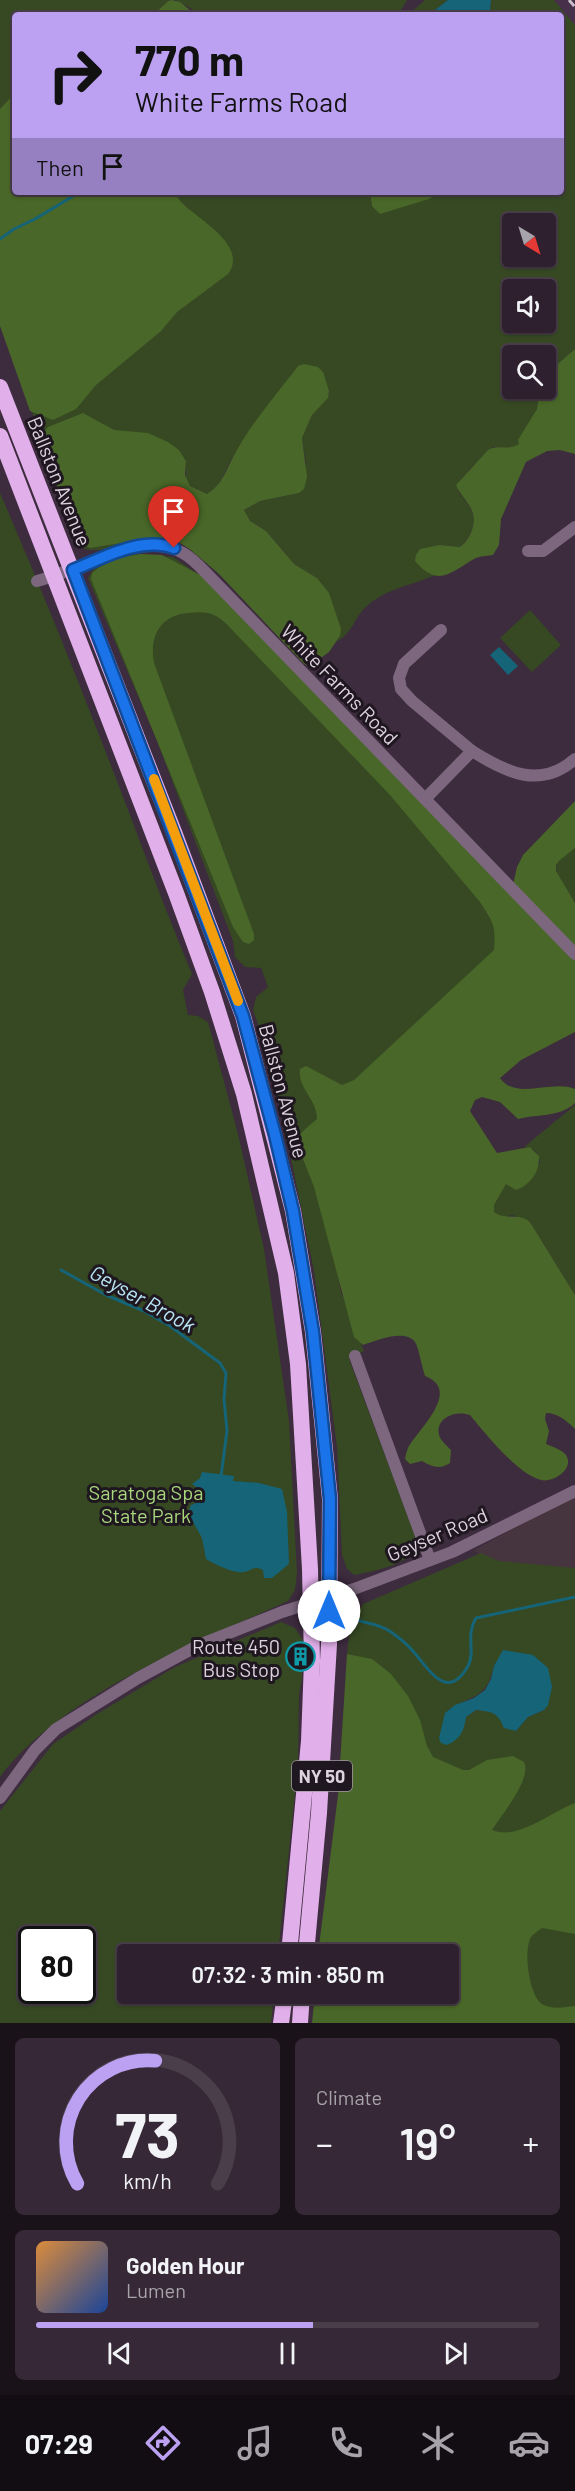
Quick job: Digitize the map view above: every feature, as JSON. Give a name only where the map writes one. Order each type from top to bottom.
[{"type":"highway","name":"Ballston Avenue","points":[[0,387],[73,570],[243,1016],[293,1211],[313,1332],[330,1499],[329,1644],[320,1813],[307,1944]]},
{"type":"highway","name":"Ballston Avenue","points":[[0,436],[45,579],[172,882],[231,1048],[261,1163],[286,1273],[298,1364],[312,1660],[309,1741],[290,1944]]},
{"type":"highway","points":[[281,2023],[284,2004]]},
{"type":"highway","points":[[300,2023],[301,2004]]},
{"type":"street","points":[[528,550],[543,551],[575,527]]},
{"type":"street","name":"White Farms Road","points":[[45,579],[134,547],[163,544],[183,553],[211,578],[575,954]]},
{"type":"street","points":[[441,630],[404,664],[399,678],[401,689],[412,701],[472,751],[505,770],[531,776],[557,772],[575,759]]},
{"type":"street","points":[[425,799],[472,751]]},
{"type":"street","points":[[355,1356],[430,1560]]},
{"type":"street","name":"Geyser Road","points":[[0,1798],[35,1750],[56,1728],[138,1678],[199,1645],[484,1538],[575,1491]]},
{"type":"shaded area","points":[[535,0],[575,0],[575,50],[564,22],[564,12],[556,12]]},
{"type":"shaded area","points":[[575,1495],[575,1581],[497,1569],[474,1550]]},
{"type":"green space","points":[[0,0],[172,0],[156,12],[12,12],[12,195],[370,195],[372,206],[417,202],[436,195],[564,195],[564,12],[492,12],[490,9],[491,0],[554,0],[575,25],[575,349],[556,365],[556,345],[502,345],[502,399],[538,399],[537,409],[519,444],[513,448],[493,447],[469,470],[458,491],[470,507],[474,521],[469,536],[463,544],[460,547],[440,545],[429,574],[435,575],[391,591],[375,600],[363,610],[347,633],[337,642],[340,636],[328,593],[317,578],[294,564],[266,531],[250,521],[245,516],[244,510],[260,501],[299,493],[306,464],[302,438],[312,415],[328,397],[329,391],[298,366],[246,436],[212,491],[207,494],[190,486],[186,481],[186,461],[179,451],[200,558],[177,541],[166,538],[153,538],[102,550],[80,547],[0,322]]},
{"type":"green space","points":[[175,0],[407,0],[400,12],[194,12]]},
{"type":"green space","points":[[425,0],[448,0],[429,12],[411,12]]},
{"type":"green space","points":[[168,1],[180,2],[192,12],[156,12]]},
{"type":"green space","points":[[12,96],[12,195],[176,195],[183,204],[219,234],[232,253],[233,264],[228,274],[177,312],[161,331],[96,385],[76,409],[53,420],[30,411],[0,326],[0,109]]},
{"type":"green space","points":[[370,195],[436,195],[380,214],[372,206]]},
{"type":"green space","points":[[575,349],[575,454],[560,450],[547,451],[526,462],[501,519],[499,545],[493,555],[476,558],[444,575],[437,576],[423,569],[415,561],[420,549],[440,545],[460,547],[467,540],[474,521],[472,511],[456,485],[488,450],[519,444],[518,440],[537,409],[538,399],[556,399],[556,365]]},
{"type":"green space","points":[[304,364],[318,367],[323,372],[329,391],[328,398],[312,415],[302,438],[307,477],[304,489],[299,493],[260,501],[244,510],[250,521],[266,531],[294,564],[317,578],[329,593],[341,629],[340,636],[329,652],[310,666],[304,664],[219,574],[174,539],[153,538],[90,548],[80,542],[68,519],[40,436],[48,427],[83,413],[114,430],[148,433],[179,450],[186,461],[185,475],[190,486],[207,494],[222,479],[238,448],[262,412],[298,366]]},
{"type":"green space","name":"Saratoga Spa State Park","points":[[0,493],[78,681],[192,974],[183,990],[188,1015],[198,1016],[208,1022],[238,1134],[264,1249],[289,1421],[297,1572],[295,1590],[288,1601],[173,1654],[94,1696],[58,1721],[26,1748],[0,1777]]},
{"type":"green space","points":[[136,554],[173,557],[201,576],[560,946],[309,1129],[341,1292],[364,1351],[349,1359],[417,1541],[416,1550],[410,1556],[388,1567],[371,1572],[354,1575],[347,1569],[342,1555],[337,1447],[314,1271],[284,1124],[263,1038],[253,1010],[256,997],[268,987],[261,968],[245,967],[235,957],[233,941],[157,741],[88,578],[102,564]]},
{"type":"green space","points":[[141,554],[162,555],[204,577],[513,885],[517,867],[523,855],[575,801],[575,848],[560,860],[556,865],[556,871],[575,903],[575,1032],[521,1060],[500,1078],[507,1085],[515,1088],[556,1086],[575,1089],[575,1103],[556,1113],[518,1119],[500,1102],[482,1097],[475,1100],[470,1111],[497,1153],[530,1147],[539,1156],[538,1167],[533,1177],[526,1185],[516,1190],[506,1184],[494,1205],[494,1212],[503,1216],[521,1217],[530,1222],[575,1295],[575,1429],[554,1414],[546,1413],[545,1419],[549,1431],[546,1444],[562,1451],[568,1460],[565,1470],[557,1477],[541,1480],[532,1477],[512,1462],[470,1415],[459,1413],[444,1419],[439,1429],[440,1437],[451,1450],[450,1463],[436,1467],[422,1461],[410,1464],[405,1459],[409,1446],[435,1410],[440,1390],[435,1382],[425,1376],[416,1344],[412,1339],[399,1336],[383,1338],[363,1345],[354,1337],[314,1187],[300,1151],[302,1132],[317,1119],[314,1105],[301,1082],[300,1069],[306,1066],[342,1085],[354,1080],[494,950],[494,929],[491,919],[480,902],[390,795],[227,625],[209,613],[195,612],[170,618],[159,629],[153,644],[154,663],[254,934],[254,940],[249,944],[243,942],[233,927],[91,579],[92,573],[109,562]]},
{"type":"green space","points":[[530,610],[561,645],[532,672],[500,638]]},
{"type":"green space","points":[[575,848],[575,903],[559,878],[556,868],[560,859]]},
{"type":"green space","points":[[575,1105],[575,1295],[530,1222],[512,1215],[499,1216],[494,1212],[494,1205],[506,1183],[540,1163],[535,1151],[524,1147]]},
{"type":"green space","points":[[481,1553],[499,1561],[575,1568],[575,2023],[333,2023],[408,2004],[459,2004],[459,1944],[445,1944],[367,1659],[347,1654],[351,1628],[363,1604]],"holes":[[[494,1666],[544,1710],[528,1717],[516,1731],[495,1712],[476,1710],[466,1717],[443,1726],[445,1713],[481,1692],[491,1678]]]},
{"type":"green space","points":[[281,1622],[295,1628],[303,1640],[302,1679],[299,1694],[298,1765],[279,1944],[117,1944],[117,2004],[273,2004],[271,2023],[0,2023],[0,1811],[53,1744],[97,1714],[175,1667]]},
{"type":"green space","points":[[347,1654],[372,1659],[391,1674],[408,1696],[420,1720],[427,1746],[433,1757],[463,1770],[469,1770],[487,1760],[513,1756],[524,1762],[524,1778],[520,1787],[492,1830],[512,1832],[523,1829],[575,1803],[575,1934],[542,1928],[531,1937],[528,1962],[531,1983],[537,1999],[550,2007],[575,2006],[575,2023],[312,2023],[314,2004],[459,2004],[459,1944],[319,1944],[338,1795]]},
{"type":"water","points":[[448,0],[491,0],[490,9],[492,12],[428,12]]},
{"type":"water","points":[[499,647],[518,666],[508,675],[490,655]]},
{"type":"water","points":[[202,1472],[234,1476],[233,1481],[259,1483],[282,1489],[287,1512],[289,1564],[272,1578],[264,1578],[263,1570],[260,1569],[235,1572],[206,1559],[202,1538],[188,1513],[191,1505],[196,1503],[202,1495],[199,1489],[192,1484],[200,1478]]},
{"type":"water","points":[[503,1650],[533,1655],[548,1668],[552,1687],[548,1705],[544,1710],[528,1717],[516,1731],[504,1728],[494,1714],[476,1710],[466,1717],[463,1731],[455,1740],[447,1745],[441,1743],[439,1738],[445,1713],[455,1705],[474,1698],[485,1690]]},
{"type":"waterway","points":[[0,239],[75,195]]},
{"type":"waterway","name":"Geyser Brook","points":[[61,1270],[170,1326],[220,1363],[226,1373],[224,1399],[227,1431],[221,1476]]},
{"type":"waterway","name":"Geyser Brook","points":[[356,1620],[387,1630],[407,1645],[439,1679],[453,1682],[460,1677],[470,1661],[471,1631],[476,1618],[575,1597]]},
{"type":"railway","points":[[569,0],[575,7]]},
{"type":"slow traffic","points":[[154,779],[238,1001]]},
{"type":"place","name":"Route 450 Bus Stop","points":[[301,1657]]},
{"type":"route","points":[[174,548],[163,544],[134,547],[73,570],[243,1016],[275,1135],[293,1211],[313,1332],[330,1499],[329,1611]]}]
